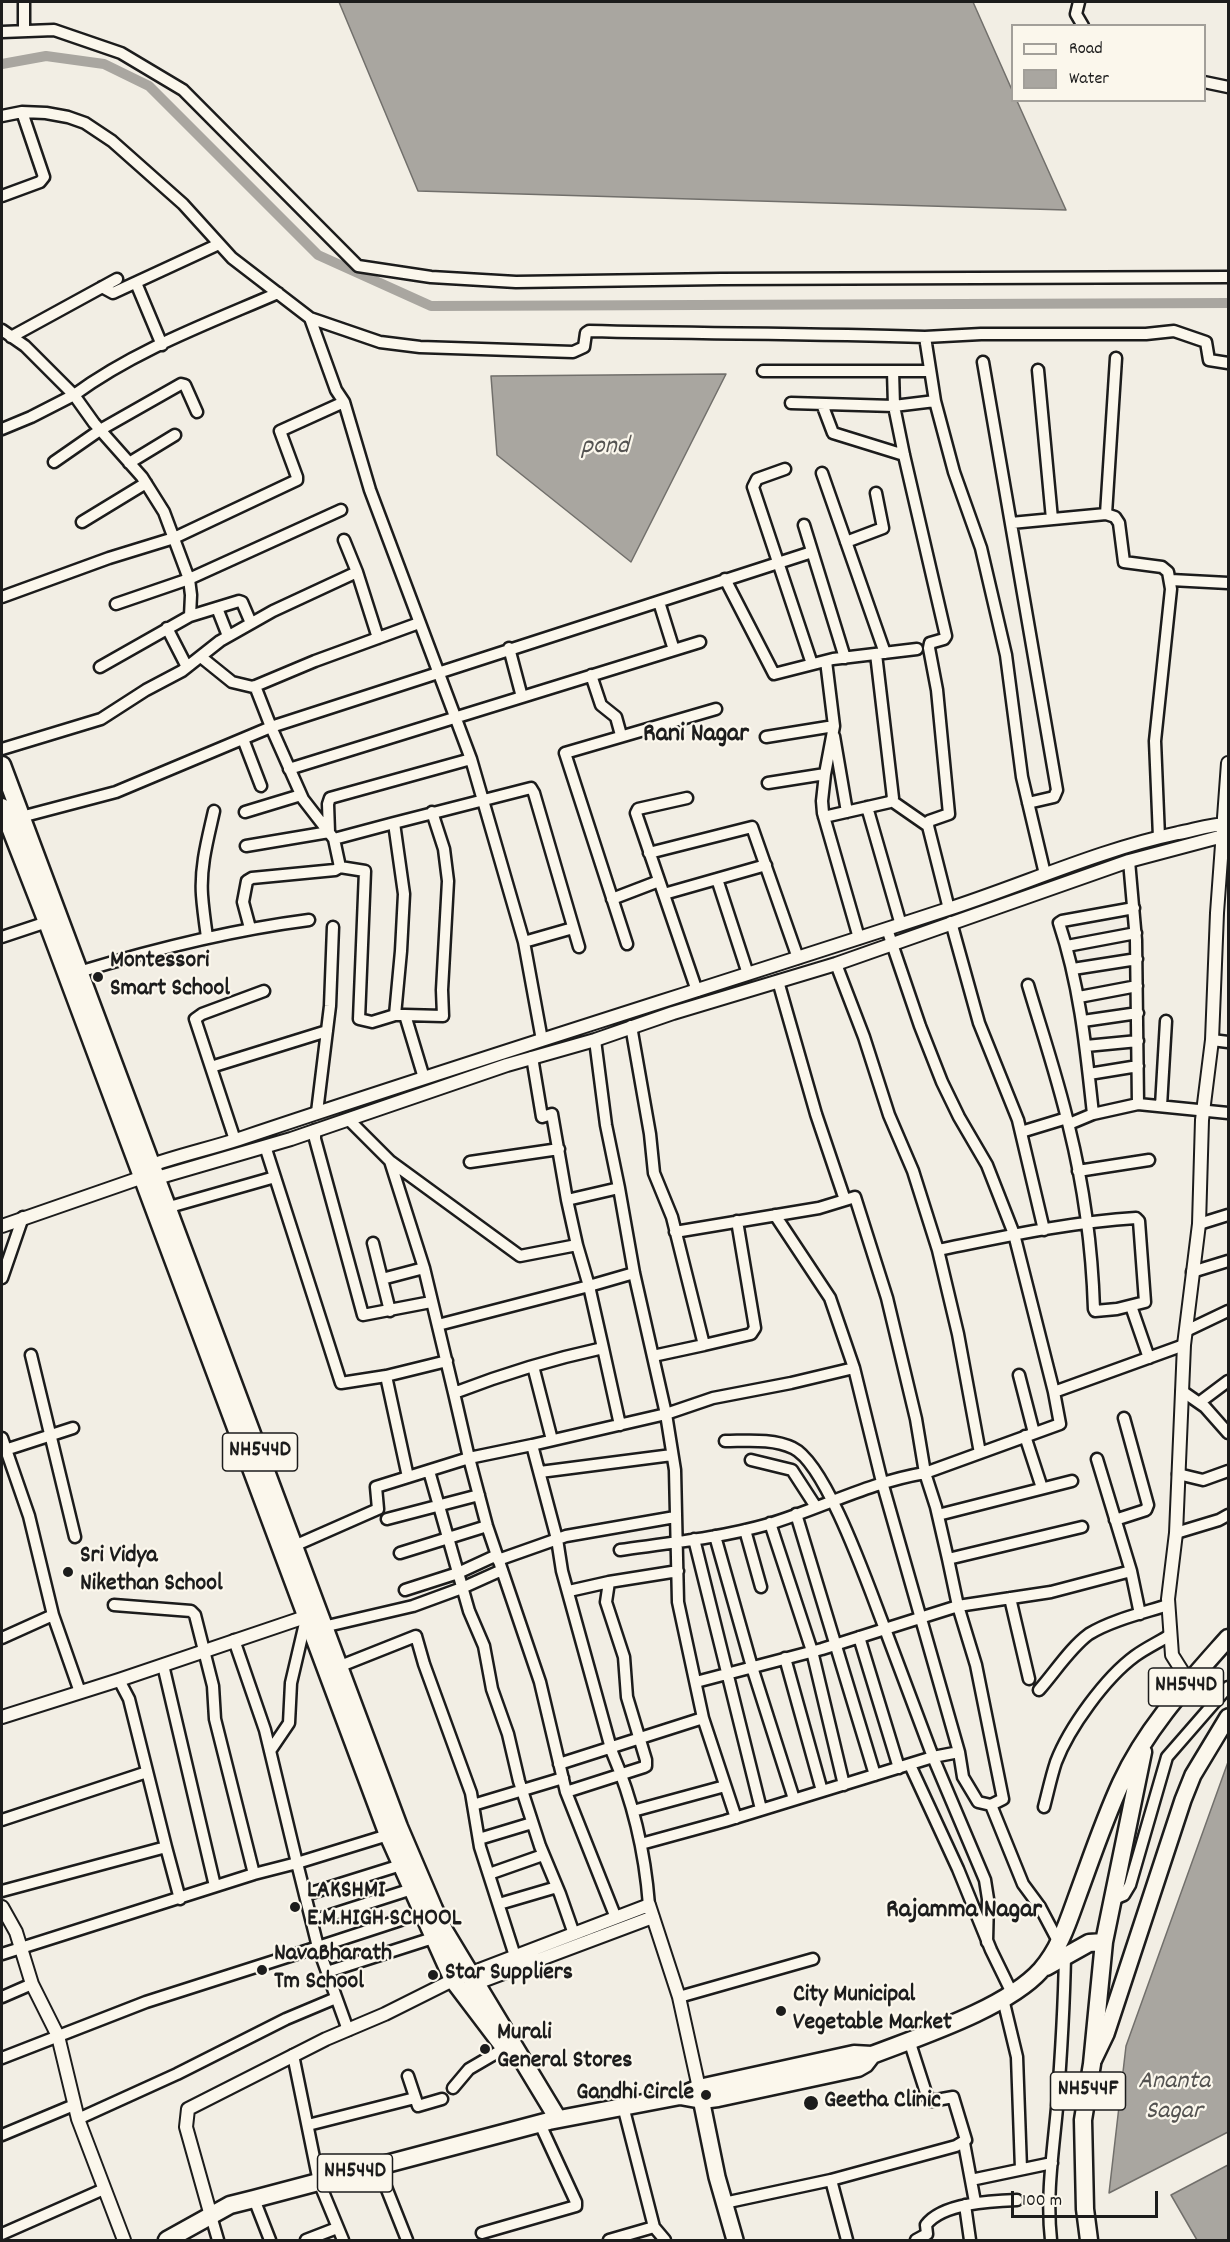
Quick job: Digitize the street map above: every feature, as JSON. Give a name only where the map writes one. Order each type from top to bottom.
[{"type":"highway","name":"NH544D","points":[[2,765],[78,972],[146,1174],[166,1208],[260,1471],[294,1546],[388,1835],[456,1985],[505,2048],[549,2122]]},
{"type":"highway","name":"NH544D","points":[[2,807],[146,1174],[316,1619],[338,1667],[399,1827],[434,1909],[549,2122]]},
{"type":"highway","name":"NH544D","points":[[168,2241],[230,2205],[549,2122],[623,2106],[701,2094],[854,2054],[872,2055],[1008,1996],[1062,1950],[1120,1784],[1146,1738],[1189,1682],[1228,1638]]},
{"type":"highway","name":"NH544F","points":[[1089,2241],[1085,2209],[1083,2120],[1092,2064],[1104,1942],[1146,1738]]},
{"type":"highway","points":[[1062,1950],[1089,1942],[1104,1942]]},
{"type":"main road","points":[[1092,2064],[1106,2034],[1183,1800],[1198,1766],[1228,1717]]},
{"type":"main road","points":[[701,2094],[717,2177],[735,2241]]},
{"type":"street","points":[[24,2],[24,31]]},
{"type":"street","points":[[1079,2],[1076,14],[1082,24]]},
{"type":"street","points":[[2,32],[54,30],[121,53],[183,90],[358,266],[431,277],[516,282],[1228,277]]},
{"type":"street","points":[[1206,82],[1228,87]]},
{"type":"street","points":[[2,116],[22,112],[46,113],[68,117],[97,130],[183,204],[232,258],[310,318],[380,342],[420,347],[573,352],[584,347],[589,331],[715,335],[859,334],[926,337],[981,334],[1146,334],[1174,331],[1206,342],[1209,360],[1228,363]]},
{"type":"street","points":[[2,196],[40,182],[44,177],[22,112]]},
{"type":"street","points":[[102,287],[112,293],[219,243]]},
{"type":"street","points":[[6,334],[117,279]]},
{"type":"street","points":[[136,283],[162,345]]},
{"type":"street","points":[[2,429],[74,395],[102,374],[278,293]]},
{"type":"street","points":[[310,318],[332,381],[344,402],[370,490],[471,759],[524,942],[542,1040]]},
{"type":"street","points":[[6,334],[25,346],[74,395],[100,430],[146,483],[164,512],[189,579],[190,616]]},
{"type":"street","points":[[926,337],[935,401],[954,472],[981,548],[1001,633],[1028,803],[1045,874]]},
{"type":"street","points":[[1106,514],[1116,358]]},
{"type":"street","points":[[983,362],[1057,793],[1054,797],[1028,803]]},
{"type":"street","points":[[1038,370],[1052,519]]},
{"type":"street","points":[[764,371],[930,371]]},
{"type":"street","points":[[892,371],[894,406],[946,636],[944,639],[930,643],[929,648],[937,690],[949,814],[929,821],[927,826]]},
{"type":"street","points":[[54,462],[100,430],[183,384],[197,412]]},
{"type":"street","points":[[791,403],[894,406],[935,401]]},
{"type":"street","points":[[2,597],[110,558],[174,538],[297,480],[280,431],[344,402]]},
{"type":"street","points":[[822,404],[832,433],[904,455]]},
{"type":"street","points":[[129,463],[175,435]]},
{"type":"street","points":[[784,470],[757,479],[753,484],[812,664]]},
{"type":"street","points":[[822,473],[880,653],[892,801]]},
{"type":"street","points":[[82,522],[146,483]]},
{"type":"street","points":[[846,542],[883,528],[876,493]]},
{"type":"street","points":[[116,604],[189,579],[341,510]]},
{"type":"street","points":[[1011,523],[1106,514],[1116,517],[1119,521],[1124,562],[1162,567],[1168,572],[1171,580],[1155,741],[1160,837]]},
{"type":"street","points":[[804,525],[845,658]]},
{"type":"street","points":[[344,540],[378,638]]},
{"type":"street","points":[[21,817],[116,792],[271,727],[508,648],[812,552]]},
{"type":"street","points":[[2,749],[100,719],[187,667],[228,636],[273,611],[357,572]]},
{"type":"street","points":[[725,579],[773,673],[826,661],[917,649]]},
{"type":"street","points":[[1171,580],[1228,583]]},
{"type":"street","points":[[100,667],[190,616],[217,608],[242,602],[251,623]]},
{"type":"street","points":[[659,602],[674,650]]},
{"type":"street","points":[[217,608],[228,636]]},
{"type":"street","points":[[201,657],[232,682],[255,686],[315,661],[419,623]]},
{"type":"street","points":[[167,628],[187,667]]},
{"type":"street","points":[[289,769],[700,642]]},
{"type":"street","points":[[508,648],[522,697]]},
{"type":"street","points":[[826,661],[847,812]]},
{"type":"street","points":[[591,675],[601,705],[615,717],[621,735]]},
{"type":"street","points":[[255,686],[301,795],[332,836]]},
{"type":"street","points":[[627,944],[565,753],[716,709]]},
{"type":"street","points":[[766,737],[834,729]]},
{"type":"street","points":[[834,729],[822,801],[824,817],[859,938]]},
{"type":"street","points":[[243,738],[261,786]]},
{"type":"street","points":[[340,867],[332,836],[328,804],[330,798],[471,759]]},
{"type":"street","points":[[1189,1682],[1172,1655],[1168,1605],[1176,1533],[1184,1345],[1199,1224],[1204,1109],[1212,1040],[1216,913],[1226,830],[1228,764]]},
{"type":"street","points":[[768,783],[825,774]]},
{"type":"street","points":[[246,846],[332,836],[394,823],[527,787],[532,789],[579,947]]},
{"type":"street","points":[[245,812],[301,795]]},
{"type":"street","points":[[687,798],[636,811],[697,991]]},
{"type":"street","points":[[824,817],[892,801],[927,826],[950,909]]},
{"type":"street","points":[[867,807],[901,925]]},
{"type":"street","points":[[207,937],[202,877],[214,811]]},
{"type":"street","points":[[250,928],[243,902],[246,883],[249,879],[335,870],[340,867],[365,871],[359,1018],[372,1022],[400,1015],[443,1016],[442,990],[448,881],[444,849],[432,812]]},
{"type":"street","points":[[394,823],[404,894],[400,1015],[424,1078]]},
{"type":"street","points":[[649,853],[751,826],[798,958]]},
{"type":"street","points":[[2,1226],[317,1112],[950,909],[1045,874],[1160,837],[1226,830]]},
{"type":"street","points":[[146,1174],[265,1146],[532,1058],[595,1040],[631,1026],[836,964],[951,922],[1226,830]]},
{"type":"street","points":[[1129,861],[1137,959],[1138,1104]]},
{"type":"street","points":[[664,894],[766,865]]},
{"type":"street","points":[[717,879],[748,974]]},
{"type":"street","points":[[612,899],[659,881]]},
{"type":"street","points":[[1093,1114],[1079,997],[1060,922],[1134,908]]},
{"type":"street","points":[[78,972],[207,937],[250,928],[309,920]]},
{"type":"street","points":[[2,937],[47,922]]},
{"type":"street","points":[[951,922],[979,1023],[1021,1132],[1044,1230]]},
{"type":"street","points":[[317,1112],[327,1030],[333,927]]},
{"type":"street","points":[[524,942],[573,928]]},
{"type":"street","points":[[620,1550],[715,1536],[770,1523],[882,1482],[925,1473],[1060,1424],[1014,1234],[987,1165],[942,1082],[887,929]]},
{"type":"street","points":[[1067,946],[1136,933]]},
{"type":"street","points":[[1073,969],[1137,959]]},
{"type":"street","points":[[836,964],[864,1037],[889,1115],[913,1171],[938,1250],[958,1334],[980,1453]]},
{"type":"street","points":[[778,981],[816,1114],[845,1200]]},
{"type":"street","points":[[938,1250],[1014,1234],[1088,1223],[1134,1218],[1138,1219],[1146,1301],[1144,1304],[1094,1310],[1088,1223],[1068,1121],[1028,985]]},
{"type":"street","points":[[1079,997],[1137,986]]},
{"type":"street","points":[[235,1140],[195,1022],[196,1017],[264,991]]},
{"type":"street","points":[[1083,1021],[1138,1013]]},
{"type":"street","points":[[1161,1106],[1166,1021]]},
{"type":"street","points":[[631,1026],[650,1134],[654,1173],[672,1217],[704,1345]]},
{"type":"street","points":[[211,1067],[327,1030]]},
{"type":"street","points":[[595,1040],[606,1125],[634,1273],[666,1414],[675,1470],[678,1602],[703,1718],[736,1818]]},
{"type":"street","points":[[1212,1040],[1228,1042]]},
{"type":"street","points":[[1086,1046],[1138,1041]]},
{"type":"street","points":[[532,1058],[542,1117],[552,1114],[567,1200],[620,1425]]},
{"type":"street","points":[[1089,1074],[1138,1065]]},
{"type":"street","points":[[1021,1132],[1138,1104],[1228,1113]]},
{"type":"street","points":[[348,1119],[390,1161],[520,1256],[577,1245]]},
{"type":"street","points":[[315,1130],[315,1139],[362,1313],[365,1316],[431,1302]]},
{"type":"street","points":[[265,1146],[339,1380],[344,1384],[447,1361]]},
{"type":"street","points":[[470,1162],[559,1149]]},
{"type":"street","points":[[1078,1171],[1149,1160]]},
{"type":"street","points":[[390,1161],[424,1268],[487,1526],[540,1682],[566,1792],[616,1918]]},
{"type":"street","points":[[166,1208],[275,1177]]},
{"type":"street","points":[[567,1200],[619,1188]]},
{"type":"street","points":[[675,1232],[737,1221],[819,1208],[855,1197],[887,1298],[916,1419],[925,1473],[938,1515],[958,1606],[976,1665],[1003,1799],[991,1806],[978,1802],[963,1777],[959,1752],[882,1482],[854,1368],[831,1298],[775,1215]]},
{"type":"street","points":[[1199,1224],[1228,1215]]},
{"type":"street","points":[[2,1278],[23,1217]]},
{"type":"street","points":[[653,1356],[751,1334],[755,1328],[737,1221]]},
{"type":"street","points":[[373,1242],[390,1311]]},
{"type":"street","points":[[1192,1272],[1228,1261]]},
{"type":"street","points":[[382,1279],[424,1268]]},
{"type":"street","points":[[438,1325],[634,1273]]},
{"type":"street","points":[[1131,1306],[1149,1358]]},
{"type":"street","points":[[1186,1331],[1228,1311]]},
{"type":"street","points":[[1054,1392],[1184,1345]]},
{"type":"street","points":[[454,1393],[533,1366],[603,1348]]},
{"type":"street","points":[[31,1355],[75,1537]]},
{"type":"street","points":[[533,1366],[552,1440]]},
{"type":"street","points":[[294,1546],[378,1509],[376,1487],[470,1458],[666,1414],[713,1398],[854,1368]]},
{"type":"street","points":[[1019,1375],[1042,1488]]},
{"type":"street","points":[[386,1376],[408,1477]]},
{"type":"street","points":[[1200,1402],[1228,1381]]},
{"type":"street","points":[[1182,1391],[1200,1402],[1228,1433]]},
{"type":"street","points":[[1115,1520],[1146,1510],[1148,1505],[1124,1418]]},
{"type":"street","points":[[3,1450],[73,1428]]},
{"type":"street","points":[[2,1438],[3,1450],[29,1515],[53,1615],[80,1692]]},
{"type":"street","points":[[725,1441],[768,1443],[793,1448],[807,1460],[834,1501],[933,1757],[985,1880],[988,1899],[987,1942]]},
{"type":"street","points":[[532,1445],[557,1539],[562,1571],[611,1749],[633,1811],[646,1865],[651,1911],[678,1997],[701,2094]]},
{"type":"street","points":[[540,1473],[672,1455]]},
{"type":"street","points":[[1096,1459],[1131,1571],[1140,1614]]},
{"type":"street","points":[[752,1460],[792,1470],[816,1507]]},
{"type":"street","points":[[429,1471],[469,1611],[484,1646],[492,1689],[508,1734],[532,1823],[574,1934]]},
{"type":"street","points":[[1178,1474],[1203,1480],[1228,1471]]},
{"type":"street","points":[[938,1515],[1072,1481]]},
{"type":"street","points":[[387,1519],[479,1495]]},
{"type":"street","points":[[796,1514],[875,1776]]},
{"type":"street","points":[[1176,1533],[1228,1515]]},
{"type":"street","points":[[405,1590],[499,1562],[557,1539],[675,1517]]},
{"type":"street","points":[[770,1523],[812,1651],[844,1785]]},
{"type":"street","points":[[400,1553],[487,1526]]},
{"type":"street","points":[[948,1559],[1082,1527]]},
{"type":"street","points":[[745,1530],[762,1587]]},
{"type":"street","points":[[715,1536],[752,1667],[794,1799]]},
{"type":"street","points":[[694,1539],[761,1809]]},
{"type":"street","points":[[2,1717],[234,1640],[316,1619],[400,1609],[462,1588],[499,1562]]},
{"type":"street","points":[[569,1591],[678,1571]]},
{"type":"street","points":[[696,1682],[837,1644],[958,1606],[1051,1592],[1131,1571]]},
{"type":"street","points":[[566,1792],[646,1766],[627,1697],[624,1657],[606,1602],[609,1582]]},
{"type":"street","points":[[1010,1598],[1029,1679]]},
{"type":"street","points":[[114,1605],[191,1611],[195,1615],[213,1686],[215,1719],[254,1874]]},
{"type":"street","points":[[1039,1690],[1078,1644],[1089,1635],[1168,1605]]},
{"type":"street","points":[[2,1638],[53,1615]]},
{"type":"street","points":[[270,1751],[289,1723],[291,1683],[316,1619]]},
{"type":"street","points":[[1044,1807],[1063,1747],[1095,1699],[1124,1665],[1170,1635]]},
{"type":"street","points":[[338,1667],[416,1636],[471,1792],[479,1839],[515,1956]]},
{"type":"street","points":[[859,1637],[904,1766],[958,1869],[1008,1996],[1017,2057],[1021,2169]]},
{"type":"street","points":[[234,1640],[265,1730],[318,1947],[348,2030]]},
{"type":"street","points":[[785,1658],[822,1791]]},
{"type":"street","points":[[163,1665],[215,1887]]},
{"type":"street","points":[[119,1680],[129,1699],[180,1899]]},
{"type":"street","points":[[1112,1900],[1124,1895],[1130,1886],[1167,1757],[1228,1687]]},
{"type":"street","points":[[559,1764],[703,1718]]},
{"type":"street","points":[[640,1844],[736,1818],[933,1757],[959,1752]]},
{"type":"street","points":[[2,1820],[147,1772]]},
{"type":"street","points":[[473,1805],[563,1778]]},
{"type":"street","points":[[633,1811],[725,1786]]},
{"type":"street","points":[[991,1806],[1023,1884],[1040,1907],[1062,1950],[1063,2039],[1052,2163],[1049,2217],[1051,2241]]},
{"type":"street","points":[[479,1839],[532,1823]]},
{"type":"street","points":[[2,1954],[254,1874],[388,1835]]},
{"type":"street","points":[[2,1891],[166,1847]]},
{"type":"street","points":[[489,1874],[543,1855]]},
{"type":"street","points":[[305,1895],[401,1865]]},
{"type":"street","points":[[499,1905],[557,1887]]},
{"type":"street","points":[[312,1921],[412,1889]]},
{"type":"street","points":[[2,1907],[16,1932],[32,1984],[58,2036],[78,2119],[124,2241]]},
{"type":"street","points":[[218,2241],[186,2127],[188,2109],[293,2055],[348,2030],[472,1978],[651,1911]]},
{"type":"street","points":[[472,1978],[515,1956],[616,1918],[651,1911]]},
{"type":"street","points":[[2,2058],[146,2002],[422,1913]]},
{"type":"street","points":[[327,1972],[433,1938]]},
{"type":"street","points":[[678,1997],[813,1959]]},
{"type":"street","points":[[2,1997],[32,1984]]},
{"type":"street","points":[[78,2119],[177,2074],[286,2019],[336,1998]]},
{"type":"street","points":[[909,2040],[928,2099],[931,2101],[954,2097],[966,2139],[964,2143],[971,2180],[970,2241]]},
{"type":"street","points":[[453,2088],[469,2069],[505,2048]]},
{"type":"street","points":[[293,2055],[319,2182],[343,2241]]},
{"type":"street","points":[[408,2076],[419,2106],[442,2098]]},
{"type":"street","points":[[308,2125],[415,2098]]},
{"type":"street","points":[[2,2135],[75,2105]]},
{"type":"street","points":[[623,2106],[654,2226],[665,2241]]},
{"type":"street","points":[[482,2233],[576,2206],[549,2122]]},
{"type":"street","points":[[724,2203],[831,2180],[964,2143]]},
{"type":"street","points":[[971,2180],[1052,2163]]},
{"type":"street","points":[[378,2167],[407,2240]]},
{"type":"street","points":[[831,2180],[848,2241]]},
{"type":"street","points":[[2,2234],[104,2189]]},
{"type":"street","points":[[254,2199],[270,2241]]},
{"type":"street","points":[[916,2241],[927,2234],[926,2225],[929,2221],[970,2204],[1017,2200]]},
{"type":"street","points":[[609,2241],[654,2226]]},
{"type":"street","points":[[306,2241],[337,2228]]},
{"type":"water","points":[[339,2],[973,2],[1011,88],[1011,102],[1017,102],[1066,210],[418,191]]},
{"type":"water","name":"pond","points":[[726,374],[631,562],[497,455],[491,376]]},
{"type":"water","name":"Ananta Sagar","points":[[1228,1762],[1228,2132],[1109,2193],[1126,2046]]},
{"type":"water","points":[[1228,2165],[1228,2240],[1197,2240],[1171,2195]]},
{"type":"waterway","points":[[2,64],[46,56],[104,64],[149,86],[318,255],[431,306],[1228,303]]},
{"type":"place","name":"Montessori Smart School","points":[[98,977]]},
{"type":"place","name":"Sri Vidya Nikethan School","points":[[68,1572]]},
{"type":"place","name":"LAKSHMI E.M.HIGH SCHOOL","points":[[295,1907]]},
{"type":"place","name":"NavaBharath Tm School","points":[[262,1970]]},
{"type":"place","name":"Star Suppliers","points":[[433,1975]]},
{"type":"place","name":"City Municipal Vegetable Market","points":[[781,2011]]},
{"type":"place","name":"Murali General Stores","points":[[485,2049]]},
{"type":"place","name":"Gandhi Circle","points":[[706,2095]]},
{"type":"place","name":"Geetha Clinic","points":[[811,2103]]},
{"type":"district","name":"Rani Nagar","points":[[696,736]]},
{"type":"district","name":"Rajamma Nagar","points":[[964,1912]]}]
